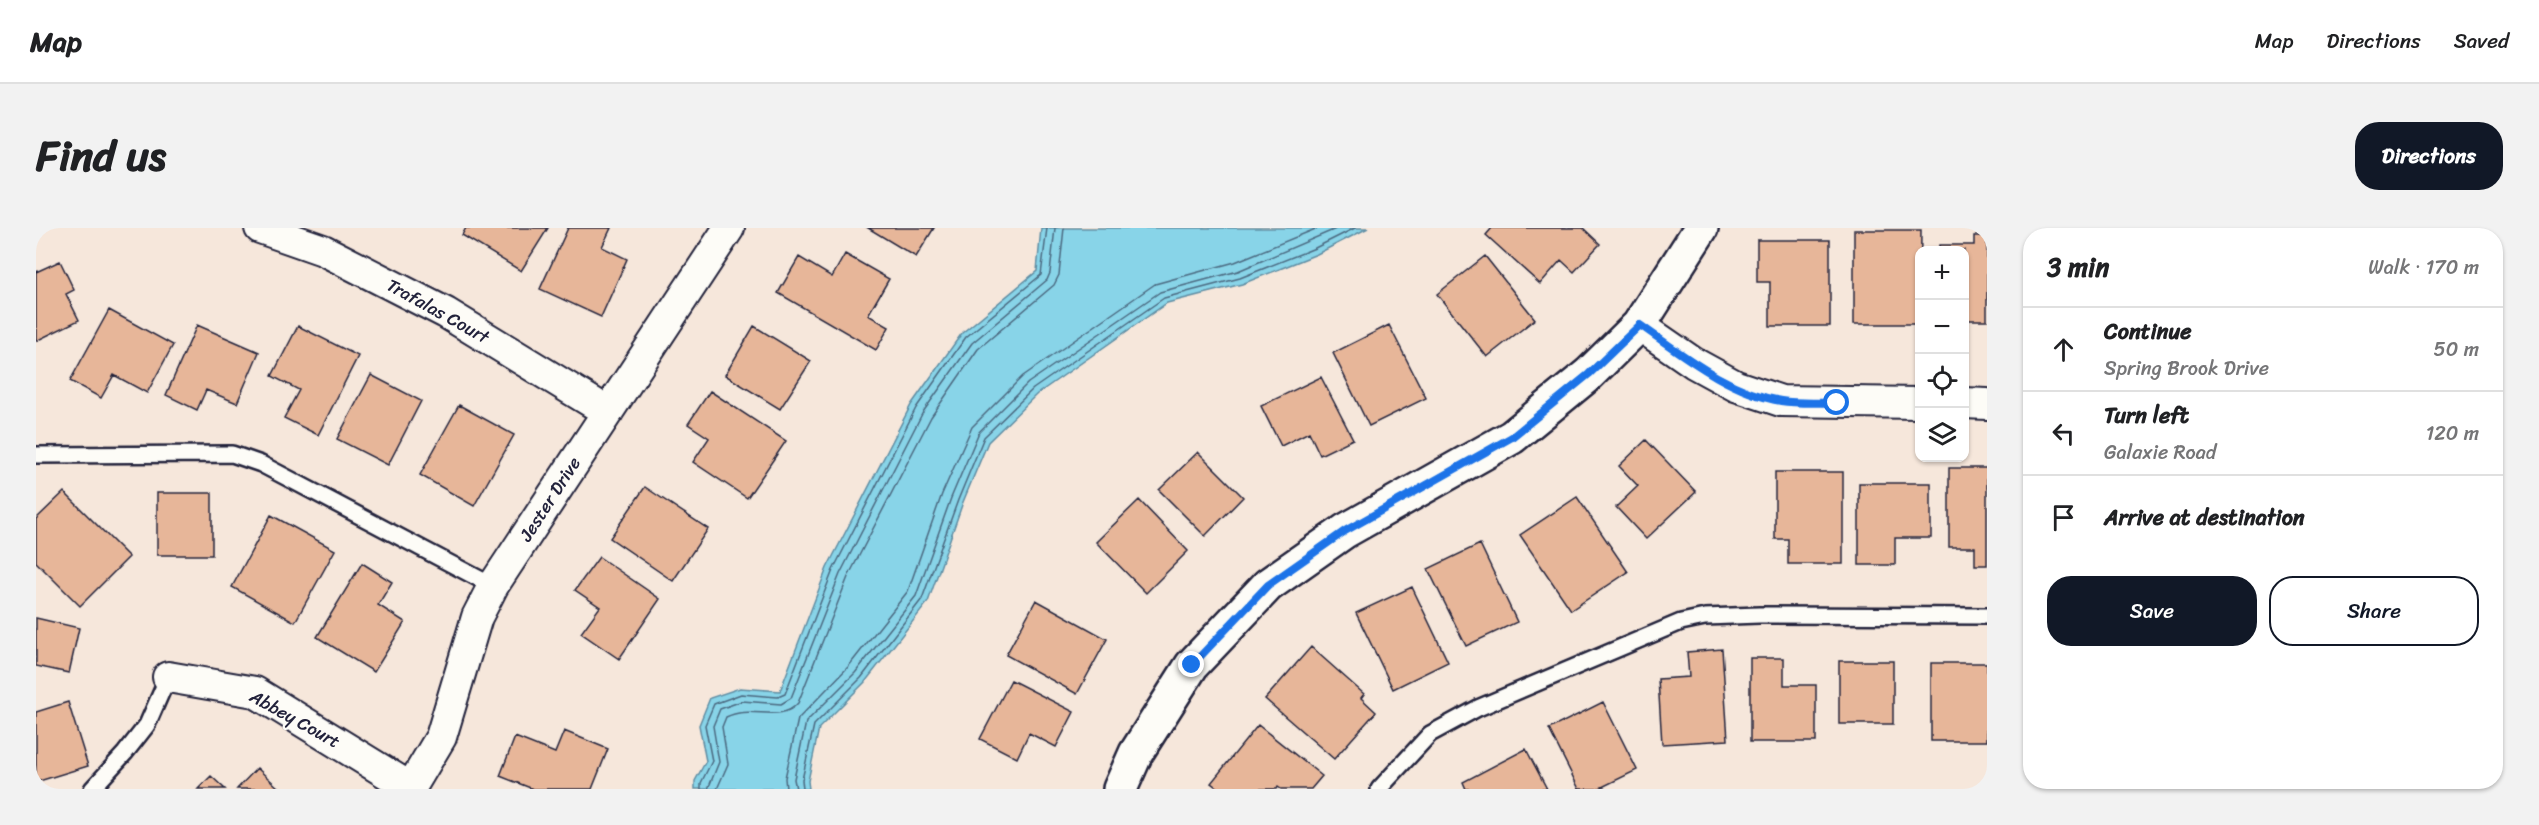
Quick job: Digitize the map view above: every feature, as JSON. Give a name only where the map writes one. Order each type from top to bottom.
[{"type":"street","name":"Trafalas Court","points":[[260,228],[323,250],[446,313],[608,412]]},
{"type":"street","points":[[1120,789],[1137,753],[1192,665],[1268,585],[1345,531],[1512,437],[1589,374],[1640,325],[1701,228]]},
{"type":"street","name":"Jester Drive","points":[[410,788],[441,736],[477,617],[493,586],[727,229]]},
{"type":"street","points":[[1640,325],[1694,363],[1736,386],[1781,401],[1915,403]]},
{"type":"street","points":[[1969,404],[1987,404]]},
{"type":"street","name":"Abbey Court","points":[[168,677],[255,692],[410,788]]},
{"type":"lane","points":[[36,455],[232,454],[261,464],[493,586]]},
{"type":"lane","points":[[1379,789],[1430,734],[1478,708],[1681,622],[1705,617],[1759,615],[1987,616]]},
{"type":"lane","points":[[92,789],[125,753],[147,724],[168,677]]},
{"type":"water","points":[[1041,228],[1368,228],[1317,254],[1242,284],[1167,303],[1037,394],[988,442],[963,502],[928,602],[865,682],[819,728],[808,781],[809,789],[695,789],[695,781],[706,761],[699,725],[710,698],[740,688],[780,691],[827,568],[911,405],[962,333],[1037,271]]},
{"type":"building","points":[[466,228],[548,228],[521,271],[462,235]]},
{"type":"building","points":[[568,228],[611,228],[602,247],[627,259],[601,317],[540,289]]},
{"type":"building","points":[[868,228],[934,228],[916,257]]},
{"type":"building","points":[[1492,228],[1583,228],[1600,244],[1574,272],[1561,260],[1540,284],[1486,235]]},
{"type":"building","points":[[1854,230],[1921,230],[1921,246],[1915,246],[1915,324],[1854,324]]},
{"type":"building","points":[[1974,236],[1987,236],[1987,320],[1969,320],[1969,246],[1939,246],[1974,245]]},
{"type":"building","points":[[1757,240],[1830,240],[1830,326],[1770,326],[1770,282],[1757,282]]},
{"type":"building","points":[[845,254],[889,279],[868,315],[889,327],[876,350],[778,293],[799,257],[832,277]]},
{"type":"building","points":[[1485,256],[1535,319],[1487,357],[1437,294]]},
{"type":"building","points":[[60,261],[74,290],[66,294],[79,320],[36,341],[36,272]]},
{"type":"building","points":[[109,310],[173,345],[147,393],[114,375],[101,398],[70,381]]},
{"type":"building","points":[[197,325],[259,352],[237,403],[206,390],[197,410],[166,395]]},
{"type":"building","points":[[1389,325],[1426,398],[1369,426],[1333,353]]},
{"type":"building","points":[[298,326],[358,356],[318,435],[284,418],[299,390],[272,376]]},
{"type":"building","points":[[754,326],[811,361],[780,409],[725,375]]},
{"type":"building","points":[[371,375],[421,401],[388,465],[337,439]]},
{"type":"building","points":[[1321,377],[1353,439],[1320,455],[1309,432],[1281,446],[1261,406]]},
{"type":"building","points":[[710,391],[786,441],[747,498],[693,462],[709,438],[688,424]]},
{"type":"building","points":[[459,405],[514,435],[474,506],[420,475]]},
{"type":"building","points":[[1646,440],[1696,492],[1646,539],[1616,507],[1638,486],[1619,466]]},
{"type":"building","points":[[1198,452],[1243,497],[1205,536],[1159,490]]},
{"type":"building","points":[[1949,468],[1987,468],[1987,565],[1975,565],[1975,547],[1949,547]]},
{"type":"building","points":[[1775,472],[1843,472],[1843,564],[1788,564],[1788,539],[1775,539]]},
{"type":"building","points":[[1859,483],[1931,483],[1931,538],[1895,538],[1895,565],[1859,565]]},
{"type":"building","points":[[645,487],[708,529],[673,581],[610,538]]},
{"type":"building","points":[[64,492],[129,557],[80,606],[36,562],[36,519]]},
{"type":"building","points":[[157,493],[212,493],[212,555],[157,555]]},
{"type":"building","points":[[1577,497],[1628,572],[1571,610],[1520,535]]},
{"type":"building","points":[[1139,500],[1188,551],[1146,593],[1096,542]]},
{"type":"building","points":[[271,515],[335,550],[295,622],[232,587]]},
{"type":"building","points":[[1480,544],[1517,622],[1466,646],[1428,569]]},
{"type":"building","points":[[599,557],[660,599],[619,659],[581,633],[600,607],[575,590]]},
{"type":"building","points":[[362,563],[392,582],[378,605],[405,622],[374,672],[317,637]]},
{"type":"building","points":[[1412,587],[1448,662],[1393,689],[1356,613]]},
{"type":"building","points":[[1036,600],[1107,639],[1077,694],[1006,655]]},
{"type":"building","points":[[36,618],[79,628],[69,673],[36,666]]},
{"type":"building","points":[[1311,647],[1364,694],[1361,698],[1376,712],[1334,759],[1265,699]]},
{"type":"building","points":[[1722,649],[1728,740],[1662,744],[1658,679],[1689,677],[1687,652]]},
{"type":"building","points":[[1750,658],[1784,658],[1784,685],[1816,685],[1816,742],[1750,742]]},
{"type":"building","points":[[1839,661],[1893,661],[1893,724],[1839,724]]},
{"type":"building","points":[[1931,663],[1987,663],[1987,741],[1931,741]]},
{"type":"building","points":[[1011,680],[1074,712],[1056,747],[1029,733],[1017,758],[980,739]]},
{"type":"building","points":[[68,702],[88,766],[36,782],[36,712]]},
{"type":"building","points":[[1603,702],[1637,770],[1598,789],[1579,789],[1549,729]]},
{"type":"building","points":[[1258,725],[1322,776],[1311,789],[1281,789],[1278,787],[1277,789],[1219,789],[1211,783]]},
{"type":"building","points":[[564,731],[608,749],[592,789],[533,789],[500,776],[515,737],[555,753]]},
{"type":"building","points":[[1526,749],[1547,789],[1466,789],[1463,782]]},
{"type":"building","points":[[257,768],[280,789],[237,789]]},
{"type":"building","points":[[211,776],[225,789],[198,789]]},
{"type":"route","points":[[1192,665],[1268,585],[1345,531],[1512,437],[1589,374],[1640,325],[1694,363],[1736,386],[1781,401],[1837,403]]}]
